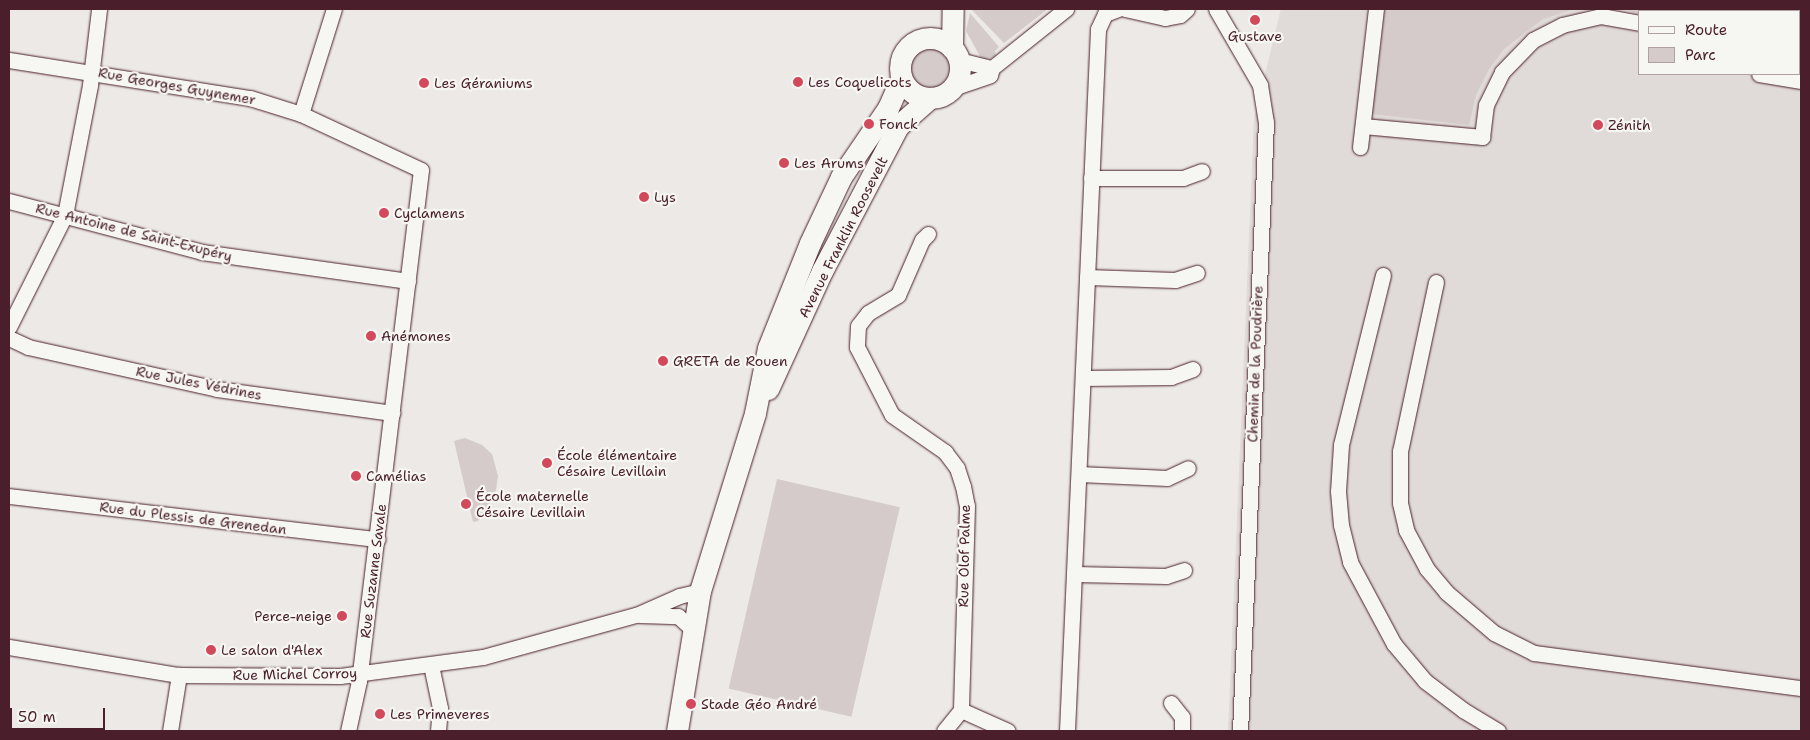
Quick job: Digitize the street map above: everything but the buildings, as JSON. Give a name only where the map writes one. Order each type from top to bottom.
[{"type":"street","points":[[9,327],[65,215],[92,71],[100,9]]},
{"type":"street","points":[[301,114],[332,9]]},
{"type":"street","points":[[941,9],[920,40],[903,54],[900,64],[901,79],[912,93],[930,98],[940,97],[953,88],[990,75],[992,68],[1066,9]]},
{"type":"street","points":[[953,9],[958,78],[953,88]]},
{"type":"street","points":[[1067,731],[1098,29],[1105,14],[1118,9]]},
{"type":"street","points":[[1125,9],[1165,18],[1180,15],[1186,9]]},
{"type":"street","name":"Chemin de la Poudrière","points":[[1216,9],[1260,85],[1266,122],[1240,731]]},
{"type":"street","points":[[1360,147],[1376,9]]},
{"type":"street","points":[[1362,126],[1482,137],[1486,105],[1502,72],[1533,40],[1562,25],[1601,16],[1638,23]]},
{"type":"street","points":[[920,40],[935,38],[956,54],[992,68]]},
{"type":"street","name":"Rue Georges Guynemer","points":[[9,60],[92,71],[250,98],[301,114],[421,170]]},
{"type":"street","points":[[1765,75],[1801,81]]},
{"type":"street","name":"Avenue Franklin Roosevelt","points":[[677,731],[700,591],[755,413],[768,348],[810,243],[841,177],[886,112],[901,79]]},
{"type":"street","name":"Avenue Franklin Roosevelt","points":[[755,413],[822,271],[898,126],[930,98]]},
{"type":"street","name":"Rue Suzanne Savale","points":[[348,731],[360,674],[421,170]]},
{"type":"street","points":[[1091,178],[1183,178],[1202,171]]},
{"type":"street","name":"Rue Antoine de Saint-Exupéry","points":[[9,201],[202,252],[408,281]]},
{"type":"street","name":"Rue Olof Palme","points":[[928,234],[922,240],[898,295],[868,313],[858,326],[857,347],[892,415],[944,452],[957,468],[963,486],[966,506],[961,710]]},
{"type":"street","points":[[1087,278],[1175,280],[1197,273]]},
{"type":"street","points":[[1383,275],[1341,445],[1338,491],[1346,543],[1354,569],[1394,644],[1426,681],[1463,710],[1498,731]]},
{"type":"street","points":[[1436,282],[1400,451],[1400,503],[1406,530],[1427,569],[1446,592],[1494,632],[1534,654],[1801,688]]},
{"type":"street","name":"Rue Jules Védrines","points":[[9,338],[28,347],[217,389],[392,413]]},
{"type":"street","points":[[1083,378],[1171,378],[1193,369]]},
{"type":"street","points":[[1079,474],[1167,478],[1188,468]]},
{"type":"street","name":"Rue du Plessis de Grenedan","points":[[9,496],[377,539]]},
{"type":"street","points":[[1075,574],[1166,576],[1184,570]]},
{"type":"street","name":"Rue Michel Corroy","points":[[9,647],[179,675],[360,674],[483,657],[636,614],[679,596],[700,591]]},
{"type":"street","name":"Rue Michel Corroy","points":[[636,614],[678,616],[693,630]]},
{"type":"street","points":[[431,665],[440,708],[438,731]]},
{"type":"street","points":[[170,731],[179,675]]},
{"type":"street","points":[[1171,703],[1182,717],[1182,731]]},
{"type":"street","points":[[944,731],[961,710],[1008,731]]},
{"type":"shaded area","points":[[1281,9],[1801,9],[1801,731],[1228,731],[1254,119]]},
{"type":"green space","points":[[971,9],[1048,9],[1004,43]]},
{"type":"green space","points":[[1385,9],[1574,9],[1543,19],[1504,49],[1489,69],[1476,95],[1469,125],[1371,114]]},
{"type":"green space","points":[[1623,9],[1801,9],[1801,51],[1800,10],[1638,10],[1638,14]]},
{"type":"green space","points":[[970,13],[999,47],[995,51],[996,57],[982,60],[966,31]]},
{"type":"green space","points":[[934,47],[942,50],[948,56],[951,68],[948,80],[942,86],[926,89],[918,86],[912,80],[909,64],[912,56],[918,50]]},
{"type":"green space","points":[[465,438],[482,445],[492,454],[498,476],[495,496],[478,521],[473,522],[454,441]]},
{"type":"green space","points":[[777,479],[900,507],[851,717],[729,688]]},
{"type":"place","name":"Gustave","points":[[1255,20]]},
{"type":"place","name":"Les Coquelicots","points":[[798,82]]},
{"type":"place","name":"Les Géraniums","points":[[424,83]]},
{"type":"place","name":"Fonck","points":[[869,124]]},
{"type":"place","name":"Zénith","points":[[1598,125]]},
{"type":"place","name":"Les Arums","points":[[784,163]]},
{"type":"place","name":"Lys","points":[[644,197]]},
{"type":"place","name":"Cyclamens","points":[[384,213]]},
{"type":"place","name":"Anémones","points":[[371,336]]},
{"type":"place","name":"GRETA de Rouen","points":[[663,361]]},
{"type":"place","name":"École élémentaire Césaire Levillain","points":[[547,463]]},
{"type":"place","name":"Camélias","points":[[356,476]]},
{"type":"place","name":"École maternelle Césaire Levillain","points":[[466,504]]},
{"type":"place","name":"Perce-neige","points":[[342,616]]},
{"type":"place","name":"Le salon d'Alex","points":[[211,650]]},
{"type":"place","name":"Stade Géo André","points":[[691,704]]},
{"type":"place","name":"Les Primeveres","points":[[380,714]]}]
